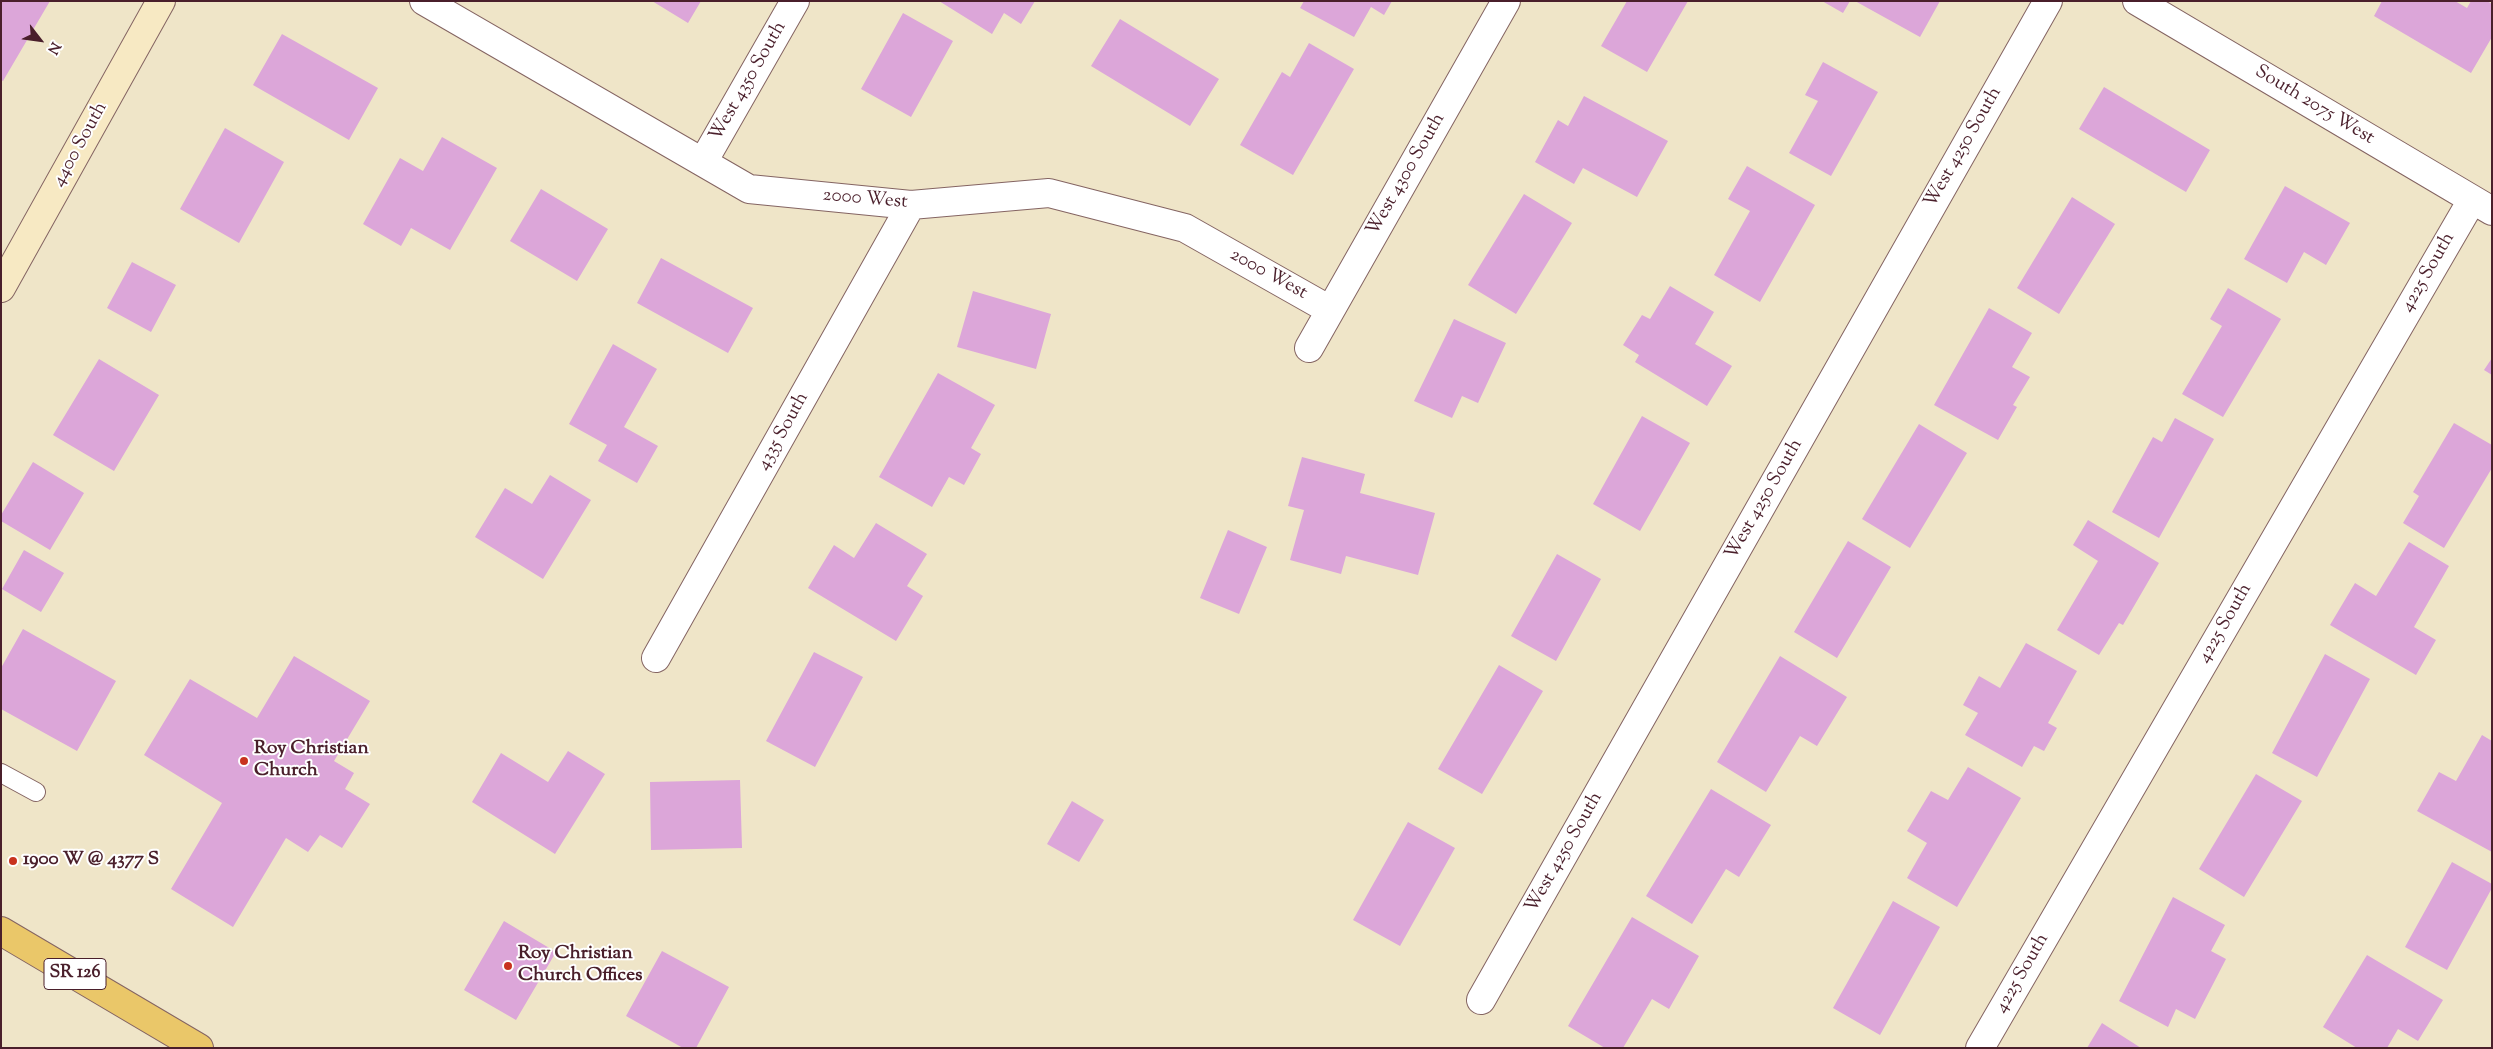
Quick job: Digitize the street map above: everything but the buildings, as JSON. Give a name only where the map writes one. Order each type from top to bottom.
[{"type":"main road","name":"SR 126","points":[[1,931],[199,1048]]},
{"type":"street","name":"4400 South","points":[[1,288],[161,1]]},
{"type":"street","name":"2000 West","points":[[424,1],[749,189],[911,206],[1049,193],[1185,228],[1330,310]]},
{"type":"street","name":"West 4350 South","points":[[702,162],[795,1]]},
{"type":"street","name":"West 4300 South","points":[[1309,348],[1506,1]]},
{"type":"street","name":"West 4250 South","points":[[1481,1000],[2048,1]]},
{"type":"street","name":"South 2075 West","points":[[2137,1],[2482,206]]},
{"type":"street","name":"4335 South","points":[[656,658],[911,206]]},
{"type":"street","name":"4225 South","points":[[1980,1048],[2482,206]]},
{"type":"lane","points":[[1,773],[36,792]]},
{"type":"place","name":"Roy Christian Church","points":[[244,761]]},
{"type":"place","name":"1900 W @ 4377 S","points":[[13,861]]},
{"type":"place","name":"Roy Christian Church Offices","points":[[508,966]]}]
